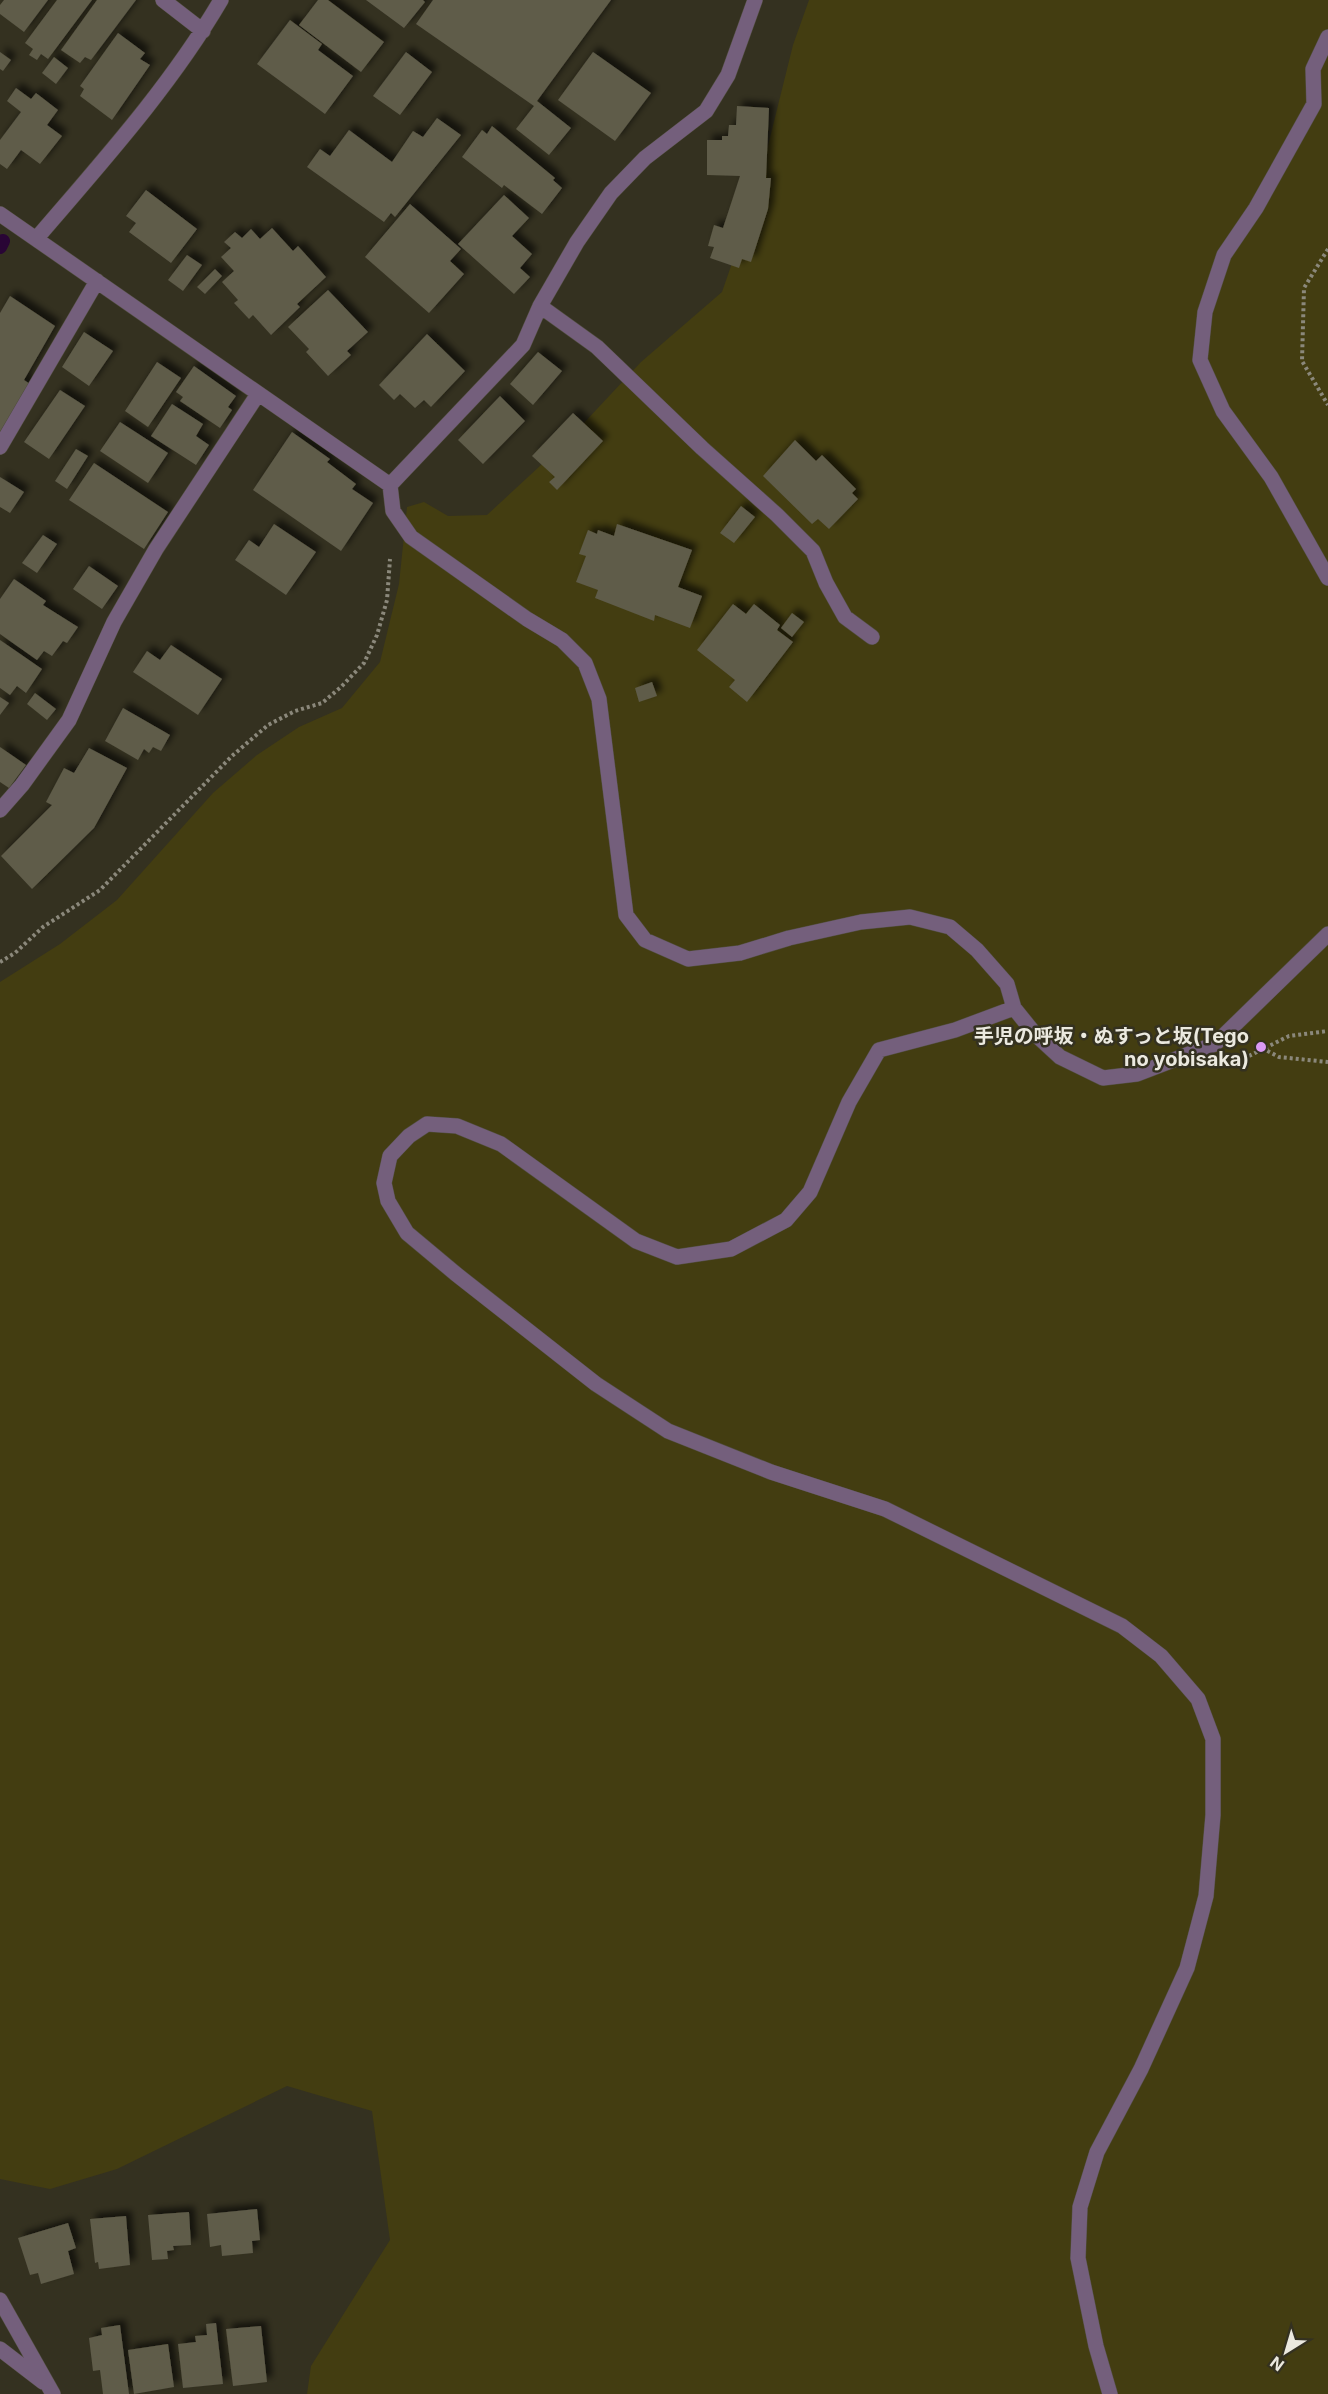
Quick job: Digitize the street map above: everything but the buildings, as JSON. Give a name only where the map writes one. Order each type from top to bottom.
[{"type":"street","points":[[163,0],[203,31]]},
{"type":"street","points":[[36,239],[121,140],[203,31],[221,0]]},
{"type":"street","points":[[390,485],[523,345],[540,306],[577,242],[611,193],[645,158],[706,111],[728,75],[755,0]]},
{"type":"street","points":[[1328,37],[1313,69],[1314,104],[1256,208],[1224,255],[1205,312],[1200,360],[1223,411],[1271,477],[1328,578]]},
{"type":"street","points":[[0,214],[390,485],[393,511],[411,537],[527,619],[562,640],[585,663],[599,699],[627,915],[645,940],[688,959],[740,953],[789,938],[861,922],[910,916],[950,927],[977,950],[1007,984],[1014,1008],[1035,1034],[1060,1057],[1103,1078],[1137,1074],[1215,1044],[1328,934]]},
{"type":"street","points":[[0,447],[97,281]]},
{"type":"street","points":[[540,306],[597,347],[702,448],[777,515],[813,551],[826,583],[845,617],[872,637]]},
{"type":"street","points":[[0,810],[22,785],[69,720],[114,622],[144,570],[258,394]]},
{"type":"street","points":[[1014,1008],[955,1030],[879,1050],[849,1102],[810,1192],[786,1220],[731,1249],[677,1257],[636,1241],[501,1144],[457,1126],[427,1124],[409,1136],[390,1156],[384,1183],[388,1201],[407,1233],[596,1384],[668,1431],[771,1472],[885,1509],[1122,1626],[1161,1656],[1198,1699],[1213,1739],[1213,1815],[1206,1896],[1187,1968],[1141,2069],[1097,2152],[1080,2207],[1078,2258],[1096,2346],[1110,2394]]},
{"type":"street","points":[[0,2300],[51,2390]]},
{"type":"street","points":[[0,2349],[51,2390]]},
{"type":"path","points":[[1328,249],[1304,288],[1302,360],[1328,405]]},
{"type":"path","points":[[0,962],[15,953],[43,927],[100,890],[225,763],[268,725],[296,711],[322,702],[341,687],[363,663],[376,635],[387,600],[390,549]]},
{"type":"path","points":[[1242,1059],[1289,1036],[1328,1031]]},
{"type":"path","points":[[1254,1041],[1279,1057],[1328,1062]]},
{"type":"shaded area","points":[[809,0],[1328,0],[1328,2394],[307,2394],[311,2366],[390,2240],[372,2111],[287,2086],[117,2169],[50,2189],[0,2179],[0,982],[60,944],[117,900],[213,793],[257,755],[299,727],[342,708],[380,662],[399,584],[407,507],[424,502],[448,516],[487,515],[567,441],[641,362],[722,292],[756,194],[793,45]]},
{"type":"waterway","points":[[0,247],[3,241]]},
{"type":"place","name":"手児の呼坂・ぬすっと坂(Tego no yobisaka)","points":[[1261,1047]]}]
